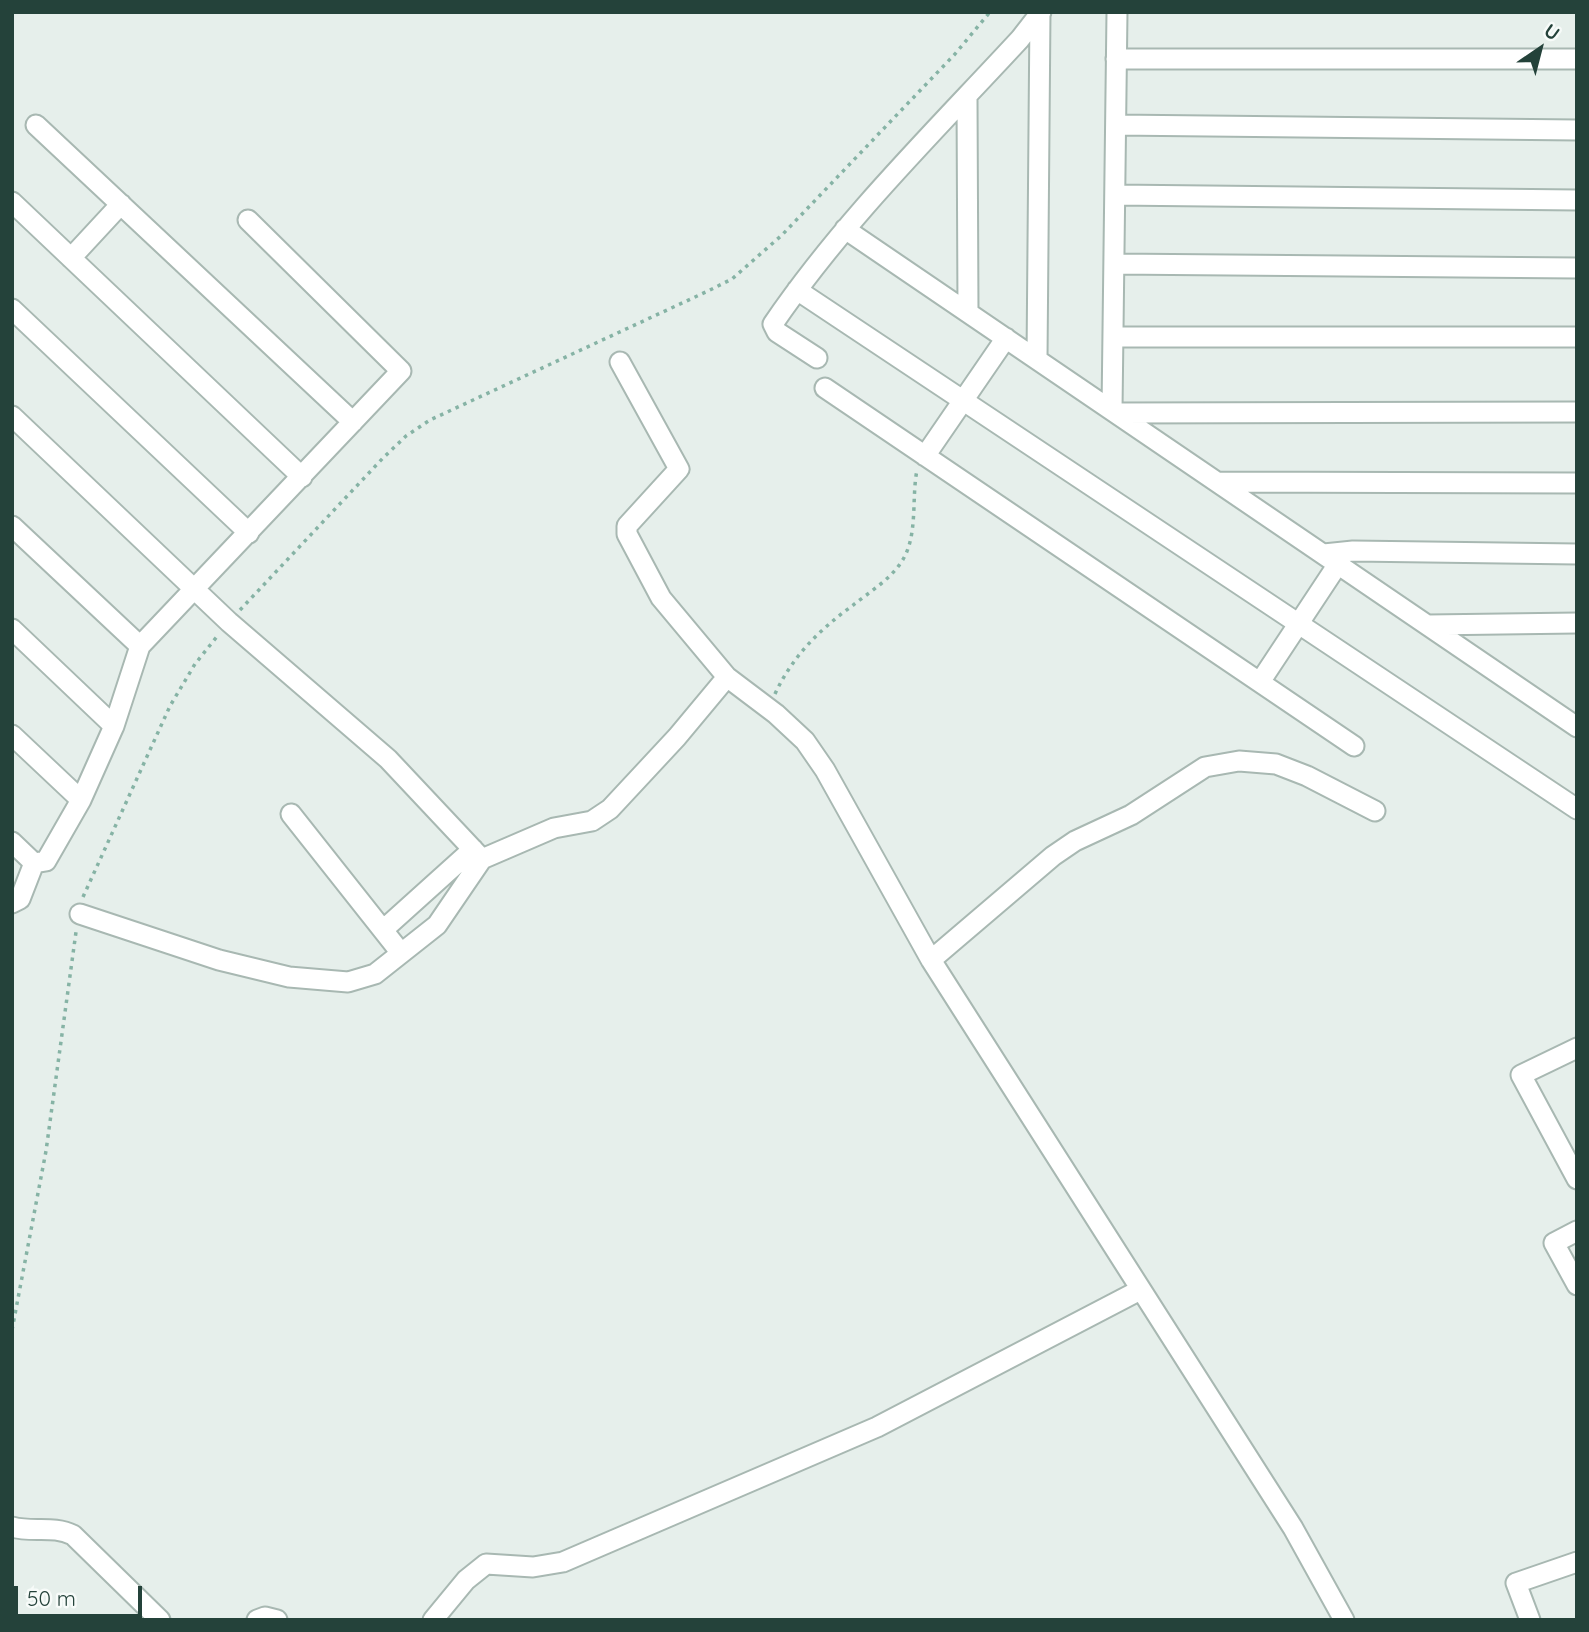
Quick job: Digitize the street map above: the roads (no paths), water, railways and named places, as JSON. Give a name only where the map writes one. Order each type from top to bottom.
[{"type":"street","points":[[817,358],[774,329],[774,324],[845,229],[1041,12]]},
{"type":"street","points":[[1037,359],[1041,12]]},
{"type":"street","points":[[1114,412],[1117,12]]},
{"type":"street","points":[[1116,59],[1577,59]]},
{"type":"street","points":[[967,97],[968,312]]},
{"type":"street","points":[[36,125],[353,422]]},
{"type":"street","points":[[1116,125],[1577,130]]},
{"type":"street","points":[[1115,195],[1577,200]]},
{"type":"street","points":[[12,202],[302,477]]},
{"type":"street","points":[[71,258],[121,204]]},
{"type":"street","points":[[34,863],[46,861],[81,800],[114,726],[140,646],[401,371],[248,220]]},
{"type":"street","points":[[845,229],[1577,727]]},
{"type":"street","points":[[1114,264],[1577,268]]},
{"type":"street","points":[[797,290],[1577,809]]},
{"type":"street","points":[[12,309],[249,533]]},
{"type":"street","points":[[1113,337],[1577,337]]},
{"type":"street","points":[[925,456],[1006,338]]},
{"type":"street","points":[[620,362],[679,469],[673,480],[628,523],[626,534],[661,598],[727,677],[769,708],[805,741],[825,770],[931,960],[1293,1528],[1344,1620]]},
{"type":"street","points":[[825,388],[1354,746]]},
{"type":"street","points":[[1114,412],[1577,412]]},
{"type":"street","points":[[12,416],[229,622],[388,759],[478,854]]},
{"type":"street","points":[[1218,482],[1577,483]]},
{"type":"street","points":[[12,526],[140,646]]},
{"type":"street","points":[[1260,682],[1299,624],[1331,559],[1353,551],[1577,554]]},
{"type":"street","points":[[1428,625],[1577,624]]},
{"type":"street","points":[[12,629],[114,726]]},
{"type":"street","points":[[383,930],[478,854],[554,828],[592,821],[610,808],[677,737],[727,677]]},
{"type":"street","points":[[12,735],[81,800]]},
{"type":"street","points":[[931,960],[1053,856],[1075,841],[1131,815],[1205,767],[1239,761],[1276,764],[1307,776],[1375,811]]},
{"type":"street","points":[[290,814],[401,953]]},
{"type":"street","points":[[12,842],[34,863]]},
{"type":"street","points":[[80,914],[219,960],[320,981],[348,982],[374,974],[437,925],[478,854]]},
{"type":"street","points":[[12,904],[20,899],[34,863]]},
{"type":"street","points":[[1577,1048],[1521,1075],[1571,1154],[1577,1179]]},
{"type":"street","points":[[1577,1231],[1554,1243],[1577,1285]]},
{"type":"street","points":[[433,1620],[466,1580],[486,1564],[533,1567],[563,1563],[877,1427],[1140,1290]]},
{"type":"street","points":[[12,1527],[36,1532],[56,1528],[73,1535],[160,1620]]},
{"type":"street","points":[[1530,1620],[1516,1583],[1577,1562]]},
{"type":"street","points":[[257,1620],[265,1617],[277,1620]]}]
